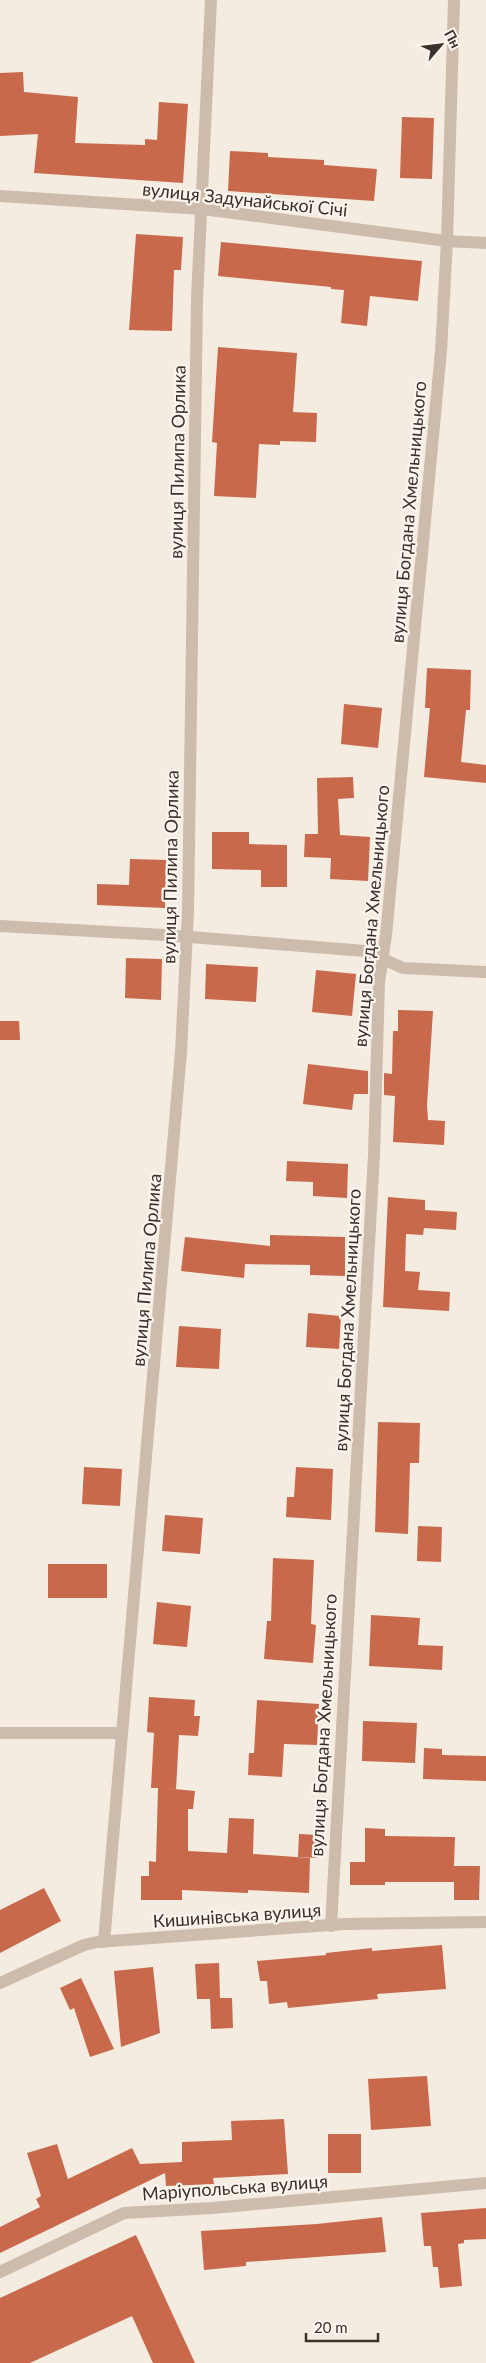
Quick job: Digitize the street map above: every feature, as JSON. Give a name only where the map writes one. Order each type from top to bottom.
[{"type":"street","name":"вулиця Пилипа Орлика","points":[[104,1942],[167,1238],[181,1052],[187,938],[197,300],[211,0]]},
{"type":"street","name":"вулиця Богдана Хмельницького","points":[[330,1926],[374,1155],[380,982],[441,351],[448,241],[454,0]]},
{"type":"street","name":"вулиця Задунайської Січі","points":[[0,196],[202,209],[448,241],[486,243]]},
{"type":"street","points":[[0,926],[365,952],[403,968],[486,972]]},
{"type":"street","points":[[0,1733],[122,1733]]},
{"type":"street","name":"Кишинівська вулиця","points":[[0,1983],[84,1945],[104,1942],[330,1926],[486,1922]]},
{"type":"street","name":"Маріупольська вулиця","points":[[0,2272],[124,2213],[214,2208],[486,2184]]},
{"type":"building","points":[[23,72],[24,92],[78,97],[75,143],[145,145],[145,139],[157,140],[159,102],[188,104],[183,183],[34,173],[38,134],[0,136],[0,73]]},
{"type":"building","points":[[402,117],[434,118],[432,179],[400,178]]},
{"type":"building","points":[[230,151],[268,153],[268,157],[324,160],[324,165],[377,169],[374,201],[228,191]]},
{"type":"building","points":[[136,234],[183,237],[181,270],[174,270],[172,331],[129,330]]},
{"type":"building","points":[[221,242],[422,261],[418,301],[370,296],[367,326],[341,323],[344,290],[331,289],[331,287],[218,276]]},
{"type":"building","points":[[218,347],[297,353],[293,412],[317,413],[316,442],[280,441],[280,445],[259,444],[256,498],[214,496],[217,443],[212,442]]},
{"type":"building","points":[[427,668],[471,670],[470,710],[466,710],[461,762],[486,765],[486,783],[424,777],[430,708],[425,708]]},
{"type":"building","points":[[344,704],[382,708],[378,748],[341,744]]},
{"type":"building","points":[[353,777],[354,798],[338,799],[340,835],[370,837],[368,881],[330,879],[331,858],[304,857],[305,834],[318,834],[317,778]]},
{"type":"building","points":[[212,832],[249,832],[249,844],[287,845],[287,887],[261,887],[261,870],[212,869]]},
{"type":"building","points":[[130,859],[166,860],[165,908],[97,905],[97,884],[129,885]]},
{"type":"building","points":[[126,958],[162,959],[161,1000],[125,998]]},
{"type":"building","points":[[206,964],[258,967],[256,1002],[205,999]]},
{"type":"building","points":[[316,970],[356,974],[352,1016],[312,1012]]},
{"type":"building","points":[[398,1010],[433,1011],[427,1105],[428,1120],[445,1121],[444,1145],[393,1142],[395,1096],[384,1095],[384,1073],[392,1074],[393,1031],[398,1031]]},
{"type":"building","points":[[0,1021],[19,1021],[20,1040],[0,1040]]},
{"type":"building","points":[[308,1064],[368,1071],[368,1094],[354,1094],[352,1110],[303,1104]]},
{"type":"building","points":[[287,1161],[348,1164],[347,1198],[313,1196],[313,1182],[286,1181]]},
{"type":"building","points":[[388,1197],[425,1200],[425,1210],[457,1212],[456,1230],[424,1228],[423,1235],[406,1234],[405,1271],[420,1272],[418,1290],[450,1292],[449,1311],[383,1307]]},
{"type":"building","points":[[270,1235],[345,1237],[345,1276],[310,1275],[310,1265],[245,1264],[244,1278],[181,1271],[185,1237],[270,1246]]},
{"type":"building","points":[[308,1313],[341,1316],[339,1349],[306,1347]]},
{"type":"building","points":[[179,1326],[221,1329],[219,1369],[176,1367]]},
{"type":"building","points":[[378,1422],[420,1423],[419,1463],[410,1463],[408,1534],[375,1532]]},
{"type":"building","points":[[84,1467],[122,1469],[120,1506],[82,1504]]},
{"type":"building","points":[[296,1467],[333,1469],[331,1520],[286,1517],[287,1497],[294,1497]]},
{"type":"building","points":[[165,1515],[203,1518],[200,1554],[162,1551]]},
{"type":"building","points":[[418,1526],[442,1527],[441,1562],[417,1561]]},
{"type":"building","points":[[273,1558],[314,1560],[311,1624],[316,1625],[313,1663],[264,1659],[267,1621],[271,1621]]},
{"type":"building","points":[[48,1564],[107,1564],[107,1598],[48,1598]]},
{"type":"building","points":[[157,1602],[191,1606],[187,1647],[153,1644]]},
{"type":"building","points":[[371,1615],[420,1618],[418,1645],[443,1646],[442,1670],[369,1666]]},
{"type":"building","points":[[149,1697],[195,1700],[194,1716],[200,1716],[198,1736],[179,1735],[176,1789],[164,1788],[195,1791],[193,1809],[188,1809],[188,1851],[227,1853],[229,1818],[254,1819],[253,1854],[310,1858],[309,1893],[248,1890],[248,1893],[182,1890],[182,1900],[141,1900],[141,1876],[149,1876],[149,1861],[156,1862],[158,1788],[151,1788],[154,1733],[147,1732]]},
{"type":"building","points":[[257,1700],[319,1704],[317,1745],[284,1744],[282,1777],[248,1775],[249,1753],[254,1753]]},
{"type":"building","points":[[363,1721],[417,1723],[415,1763],[362,1761]]},
{"type":"building","points":[[424,1748],[442,1749],[442,1755],[486,1756],[486,1781],[423,1779]]},
{"type":"building","points":[[365,1828],[385,1829],[385,1836],[455,1837],[454,1866],[480,1866],[479,1900],[454,1900],[454,1882],[385,1882],[385,1885],[350,1885],[350,1862],[365,1862]]},
{"type":"building","points":[[299,1834],[319,1835],[317,1858],[298,1857]]},
{"type":"building","points":[[44,1888],[61,1921],[0,1953],[0,1910]]},
{"type":"building","points":[[442,1945],[446,1989],[377,1994],[378,1999],[288,2008],[287,2002],[269,2004],[267,1981],[260,1981],[257,1961],[326,1955],[326,1953],[372,1948],[372,1951]]},
{"type":"building","points":[[219,1963],[220,1998],[232,1998],[233,2028],[211,2029],[210,1999],[197,1999],[195,1964]]},
{"type":"building","points":[[153,1967],[160,2033],[121,2047],[114,1971]]},
{"type":"building","points":[[81,1978],[114,2049],[90,2057],[74,2008],[70,2010],[60,1988]]},
{"type":"building","points":[[427,2076],[431,2126],[371,2130],[368,2079]]},
{"type":"building","points":[[284,2119],[288,2174],[213,2178],[214,2184],[166,2186],[165,2173],[0,2253],[0,2227],[40,2207],[36,2199],[41,2196],[27,2153],[57,2144],[68,2179],[132,2148],[140,2164],[182,2162],[182,2142],[232,2140],[231,2121]]},
{"type":"building","points":[[328,2134],[361,2134],[361,2173],[328,2173]]},
{"type":"building","points":[[486,2208],[486,2239],[464,2240],[464,2243],[458,2244],[462,2286],[440,2288],[438,2267],[433,2267],[431,2246],[424,2246],[421,2213]]},
{"type":"building","points":[[382,2217],[386,2252],[246,2262],[246,2266],[204,2270],[201,2231],[317,2224]]},
{"type":"building","points":[[136,2235],[195,2363],[153,2363],[132,2316],[30,2363],[0,2363],[0,2298]]}]
